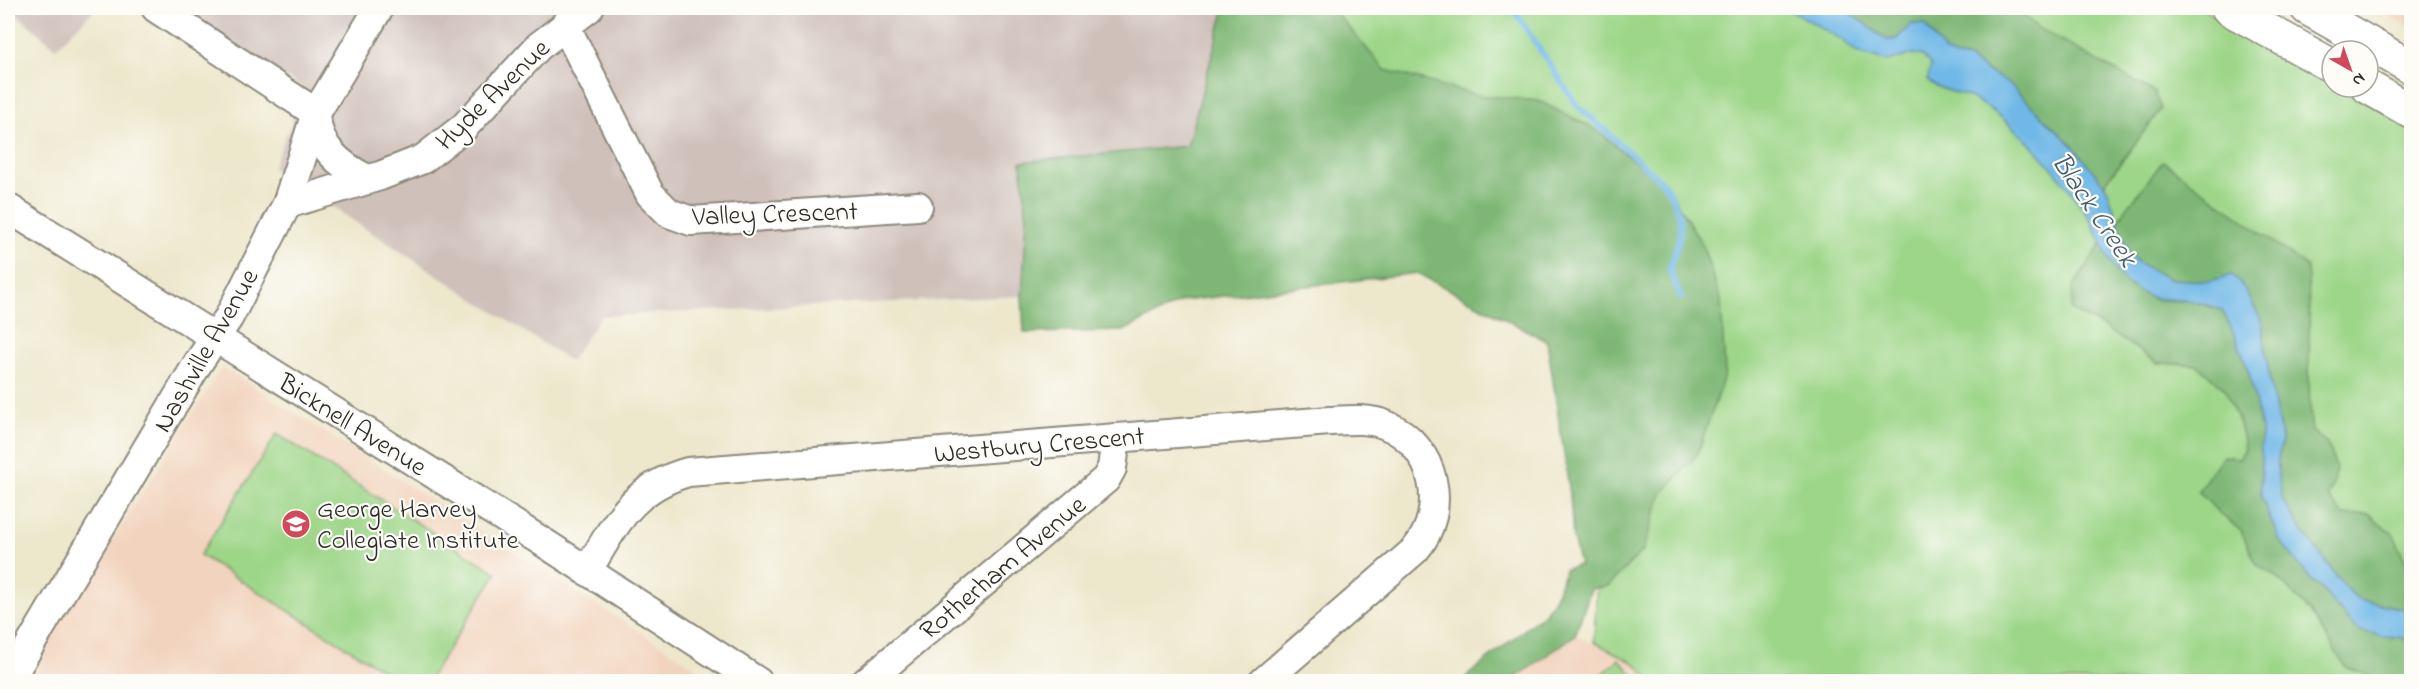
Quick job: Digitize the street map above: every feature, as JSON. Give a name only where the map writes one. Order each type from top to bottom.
[{"type":"main road","points":[[2228,8],[2320,59]]},
{"type":"main road","points":[[2307,8],[2412,68]]},
{"type":"main road","points":[[2380,94],[2412,112]]},
{"type":"street","points":[[156,8],[315,113],[318,133],[328,150],[344,166],[367,179]]},
{"type":"street","name":"Nashville Avenue","points":[[8,681],[229,317],[287,204],[315,113],[379,8]]},
{"type":"street","name":"Hyde Avenue","points":[[287,204],[403,168],[423,159],[464,127],[539,46],[589,8]]},
{"type":"street","name":"Valley Crescent","points":[[565,25],[635,169],[650,194],[669,213],[691,221],[918,206]]},
{"type":"street","name":"Bicknell Avenue","points":[[8,208],[587,571],[758,681]]},
{"type":"street","name":"Westbury Crescent","points":[[587,571],[618,521],[640,495],[669,477],[688,472],[1330,421],[1374,421],[1387,425],[1410,442],[1422,456],[1432,476],[1435,496],[1433,515],[1427,532],[1415,550],[1263,681]]},
{"type":"street","name":"Rotherham Avenue","points":[[866,681],[1106,479],[1112,468],[1116,438]]},
{"type":"shaded area","points":[[9,8],[96,8],[56,48]]},
{"type":"shaded area","points":[[179,8],[1225,8],[1187,146],[1021,162],[1027,217],[1022,296],[601,316],[570,361],[272,168],[306,90]]},
{"type":"shaded area","points":[[2378,8],[2411,8],[2411,29]]},
{"type":"shaded area","name":"George Harvey Collegiate Institute","points":[[222,367],[717,681],[22,682]]},
{"type":"shaded area","points":[[1575,635],[1636,664],[1651,681],[1511,682]]},
{"type":"green space","points":[[1225,8],[2201,8],[2320,73],[2320,99],[2363,99],[2411,127],[2411,681],[1651,681],[1636,664],[1594,642],[1608,352]]},
{"type":"green space","points":[[1225,8],[1332,8],[1385,70],[1477,95],[1539,101],[1597,130],[1670,191],[1702,244],[1721,300],[1725,373],[1697,455],[1662,494],[1643,550],[1608,586],[1591,589],[1575,635],[1511,681],[1461,681],[1545,613],[1557,594],[1565,569],[1580,565],[1573,539],[1570,494],[1547,341],[1417,273],[1182,301],[1123,331],[1024,333],[1022,296],[1027,217],[1021,162],[1187,146]]},
{"type":"green space","points":[[1843,8],[2020,8],[2021,13],[2037,27],[2154,92],[2161,109],[2104,185],[2006,81],[1969,59],[1945,52],[1924,24],[1912,24],[1896,39],[1887,40]]},
{"type":"green space","points":[[2163,161],[2307,267],[2312,431],[2327,443],[2337,470],[2328,496],[2343,515],[2369,514],[2394,535],[2411,575],[2411,610],[2359,600],[2345,587],[2300,528],[2283,501],[2278,476],[2278,459],[2282,439],[2269,377],[2262,322],[2246,291],[2231,275],[2209,281],[2169,279],[2137,262],[2130,254],[2117,221]]},
{"type":"green space","points":[[2102,242],[2116,269],[2129,286],[2156,300],[2191,301],[2222,310],[2236,337],[2249,373],[2261,428],[2261,497],[2279,539],[2312,581],[2349,621],[2382,636],[2411,640],[2411,681],[2383,681],[2345,667],[2311,613],[2274,574],[2257,565],[2241,531],[2198,491],[2223,456],[2239,458],[2245,449],[2239,424],[2225,389],[2197,365],[2158,363],[2103,327],[2071,310],[2073,287]]},
{"type":"green space","points":[[277,434],[497,573],[428,681],[400,681],[200,555]]},
{"type":"green space","points":[[1619,659],[1639,681],[1595,681]]},
{"type":"water","name":"Black Creek","points":[[1787,8],[1843,8],[1887,40],[1896,39],[1912,24],[1924,24],[1945,52],[1969,59],[2006,81],[2072,145],[2107,188],[2130,254],[2137,262],[2169,279],[2209,281],[2231,275],[2238,280],[2262,322],[2269,377],[2282,440],[2278,459],[2278,476],[2283,501],[2300,528],[2345,587],[2359,600],[2411,610],[2411,640],[2358,630],[2312,581],[2279,539],[2261,497],[2261,428],[2249,373],[2236,337],[2222,310],[2195,302],[2153,298],[2130,286],[2116,272],[2093,224],[2052,167],[2021,135],[1989,108],[1971,98],[1945,90],[1927,81],[1931,66],[1923,56],[1913,54],[1887,62],[1856,52],[1841,39]]},
{"type":"waterway","points":[[1502,8],[1516,13],[1576,104],[1663,183],[1671,195],[1679,216],[1680,235],[1669,269],[1681,298]]},
{"type":"place","name":"George Harvey Collegiate Institute","points":[[296,524]]}]
